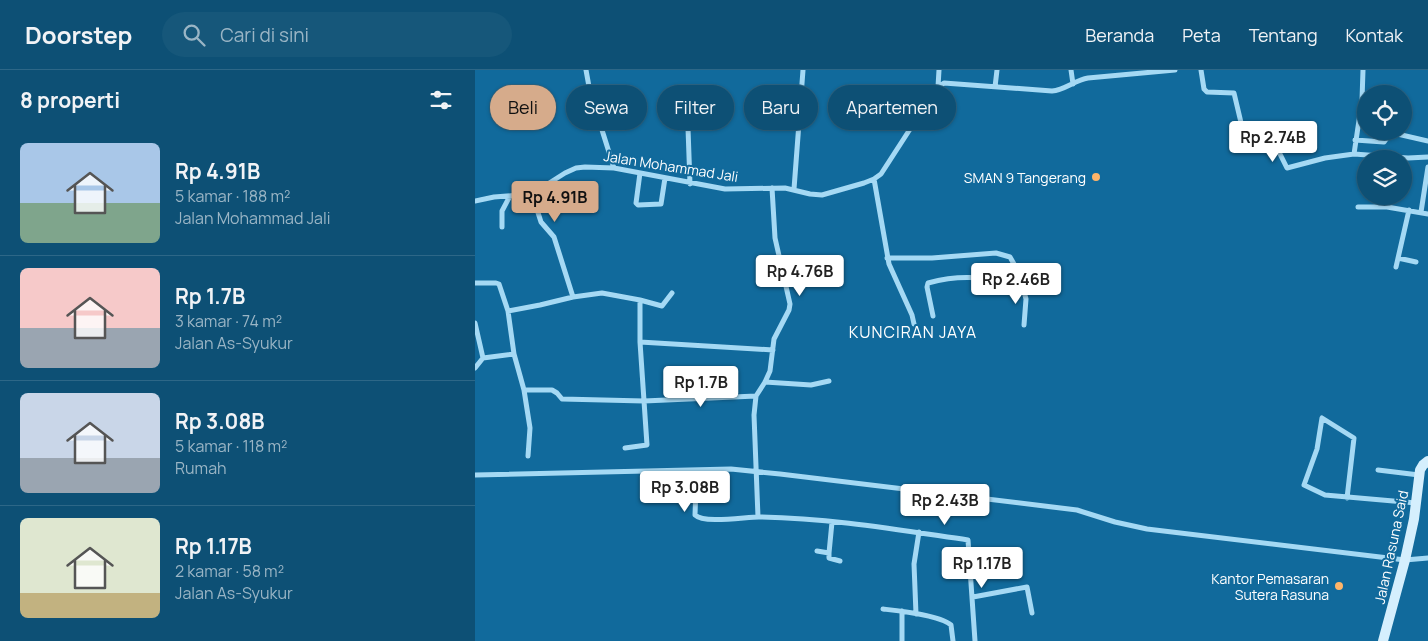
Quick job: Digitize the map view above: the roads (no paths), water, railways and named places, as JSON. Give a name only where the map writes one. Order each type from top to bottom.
[{"type":"main road","name":"Jalan Rasuna Said","points":[[1383,641],[1405,560],[1416,503],[1419,474],[1423,465],[1428,461]]},
{"type":"street","points":[[586,70],[590,92],[614,168]]},
{"type":"street","points":[[794,189],[803,70]]},
{"type":"street","points":[[938,85],[939,70]]},
{"type":"street","points":[[995,88],[997,70]]},
{"type":"street","points":[[1071,70],[1073,84]]},
{"type":"street","points":[[942,85],[948,82],[995,88],[1052,91],[1064,89],[1088,78],[1127,76],[1175,70]]},
{"type":"street","points":[[1201,70],[1204,88],[1207,92],[1234,93],[1243,131],[1247,134],[1272,138],[1287,168],[1325,158],[1357,155]]},
{"type":"street","points":[[1354,154],[1362,100],[1363,70]]},
{"type":"street","points":[[688,130],[690,184]]},
{"type":"street","points":[[910,130],[886,168],[874,179],[887,258],[895,281],[912,315],[914,324]]},
{"type":"street","points":[[1355,140],[1384,142],[1393,133],[1428,141]]},
{"type":"street","points":[[1412,158],[1428,157]]},
{"type":"street","name":"Jalan Mohammad Jali","points":[[475,201],[494,197],[532,194],[576,168],[595,166],[725,189],[794,189],[810,194],[822,195],[874,179]]},
{"type":"street","points":[[1421,212],[1426,196],[1428,167]]},
{"type":"street","points":[[640,173],[636,203],[639,205],[661,204],[665,178]]},
{"type":"street","points":[[758,517],[753,414],[756,396],[770,371],[774,339],[789,310],[790,304],[775,238],[772,188]]},
{"type":"street","points":[[532,194],[541,222],[554,236],[573,297]]},
{"type":"street","points":[[502,226],[502,212],[510,196]]},
{"type":"street","points":[[1358,206],[1387,207],[1428,214]]},
{"type":"street","points":[[1396,267],[1409,210]]},
{"type":"street","points":[[887,258],[932,258],[996,253],[1006,255],[1012,260],[1023,284],[1026,299],[1024,325]]},
{"type":"street","points":[[1398,258],[1416,262]]},
{"type":"street","points":[[933,316],[927,287],[928,283],[967,276],[1023,284]]},
{"type":"street","points":[[475,283],[499,284],[508,311],[514,354],[524,390],[530,428],[527,456]]},
{"type":"street","points":[[508,311],[573,297],[602,293],[662,306],[672,293]]},
{"type":"street","points":[[625,448],[647,445],[640,342],[640,300]]},
{"type":"street","points":[[475,323],[483,358]]},
{"type":"street","points":[[640,342],[773,350]]},
{"type":"street","points":[[475,368],[483,358],[514,354]]},
{"type":"street","points":[[765,382],[811,385],[829,381]]},
{"type":"street","points":[[524,390],[552,390],[562,399],[644,401],[756,396]]},
{"type":"street","points":[[1347,498],[1354,438],[1322,418],[1317,449],[1304,485],[1325,495],[1347,498],[1416,503]]},
{"type":"street","points":[[475,475],[731,469],[1077,510],[1115,522],[1147,529],[1405,560],[1428,558]]},
{"type":"street","points":[[1378,470],[1419,474]]},
{"type":"street","points":[[696,487],[696,517],[723,519],[758,517],[832,522],[919,532],[968,540],[975,641]]},
{"type":"street","points":[[832,522],[829,558],[841,561]]},
{"type":"street","points":[[916,614],[914,564],[919,532]]},
{"type":"street","points":[[817,551],[829,553]]},
{"type":"street","points":[[973,597],[1027,587],[1033,613]]},
{"type":"street","points":[[883,609],[902,611],[947,622],[951,625],[953,641]]},
{"type":"street","points":[[902,611],[902,641]]},
{"type":"place","name":"SMAN 9 Tangerang","points":[[1096,177]]},
{"type":"place","name":"Kantor Pemasaran Sutera Rasuna","points":[[1339,586]]},
{"type":"district","name":"KUNCIRAN JAYA","points":[[913,332]]}]
